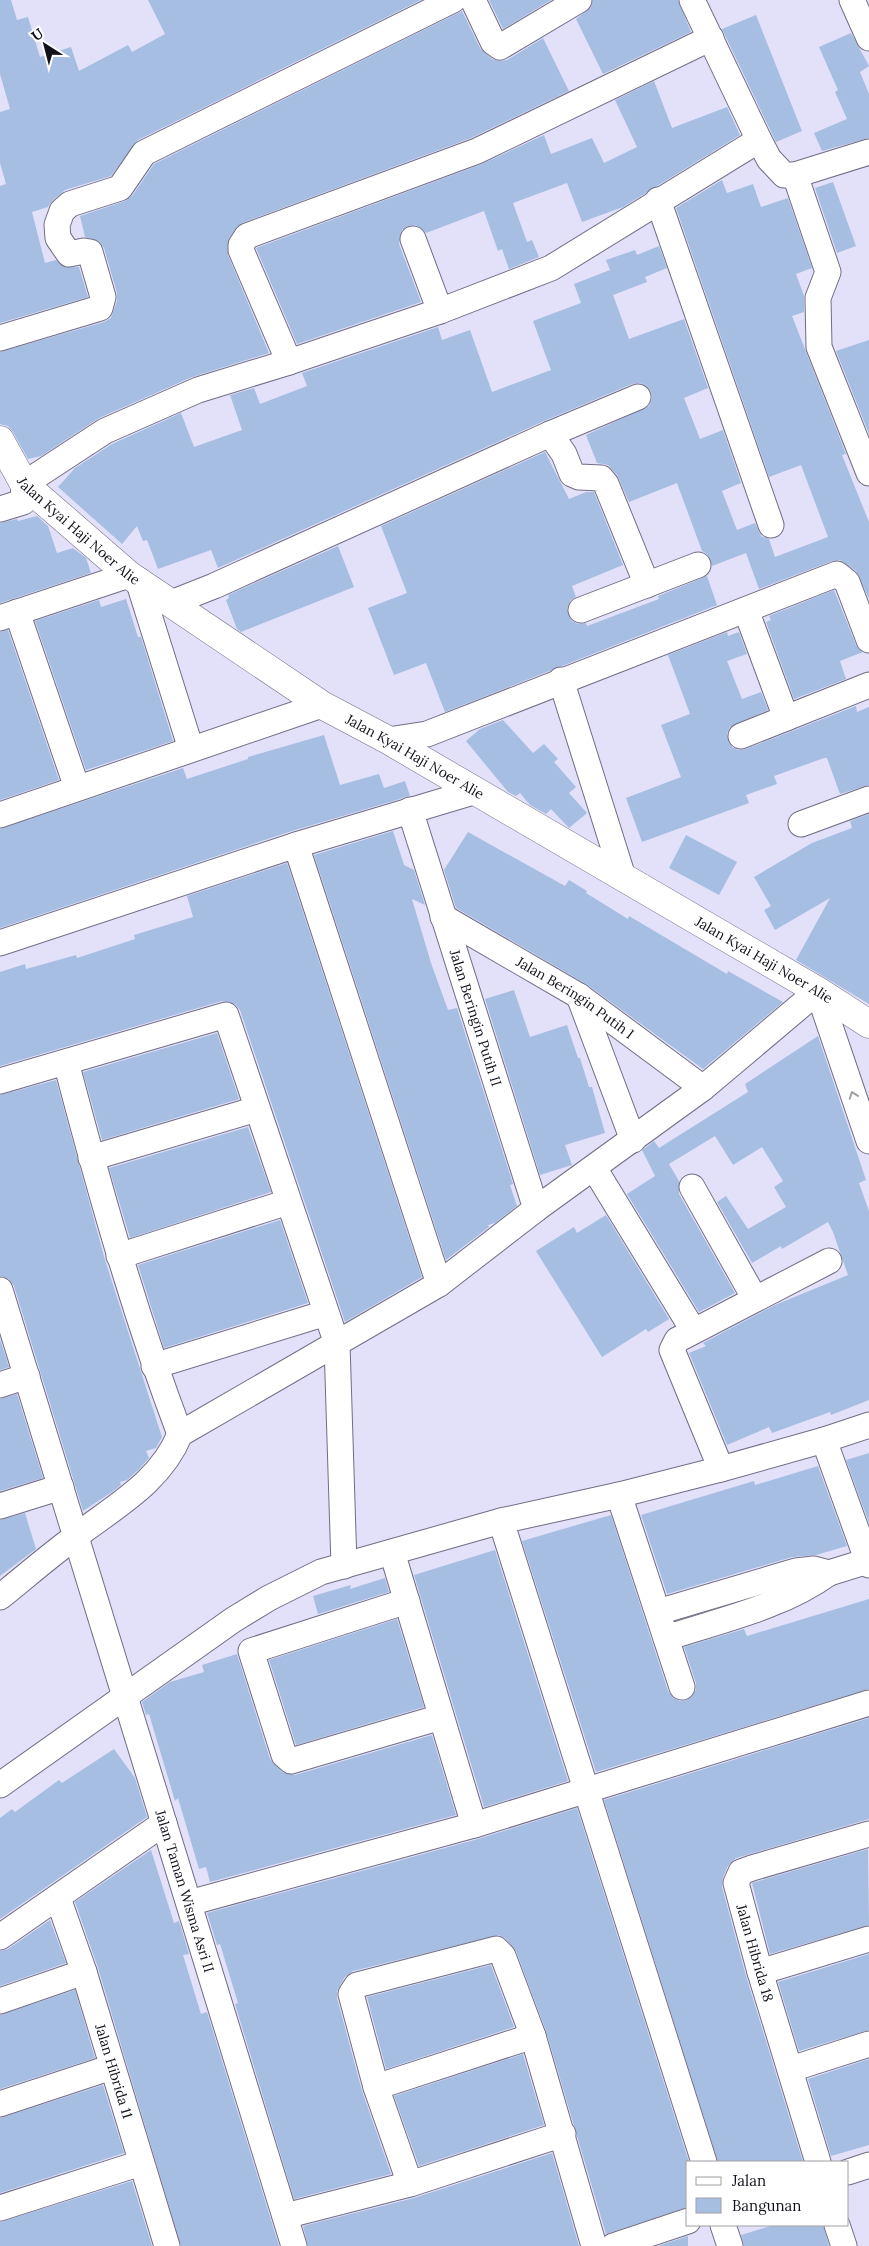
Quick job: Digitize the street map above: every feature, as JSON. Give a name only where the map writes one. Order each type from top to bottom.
[{"type":"street","points":[[0,338],[100,308],[103,297],[90,252],[84,251],[70,254],[58,238],[59,216],[66,207],[120,188],[144,153],[453,0]]},
{"type":"street","points":[[473,0],[493,42],[500,46],[580,0]]},
{"type":"street","points":[[692,0],[759,140],[778,170],[784,175],[795,175],[869,152]]},
{"type":"street","points":[[852,0],[869,38]]},
{"type":"street","points":[[289,362],[241,250],[241,245],[247,236],[477,151],[711,38]]},
{"type":"street","points":[[0,509],[23,502],[24,484],[105,431],[204,387],[289,362],[440,310],[550,268],[658,200],[759,140]]},
{"type":"street","points":[[795,175],[828,272],[818,298],[820,347],[869,473]]},
{"type":"street","points":[[658,200],[771,524]]},
{"type":"street","points":[[413,239],[440,310]]},
{"type":"street","points":[[171,603],[214,586],[550,434],[638,397]]},
{"type":"street","points":[[550,434],[564,454],[572,474],[579,477],[601,478],[606,484],[647,585]]},
{"type":"street","name":"Jalan Kyai Haji Noer Alie","points":[[0,440],[24,484],[134,577],[322,705],[388,740],[473,792],[818,991],[869,1024]]},
{"type":"street","points":[[581,610],[698,565]]},
{"type":"street","points":[[388,740],[427,734],[561,680],[838,574],[847,582],[869,640]]},
{"type":"street","points":[[77,788],[9,615],[134,577],[191,749]]},
{"type":"street","points":[[746,610],[786,718]]},
{"type":"street","points":[[561,680],[623,878]]},
{"type":"street","points":[[741,736],[869,685]]},
{"type":"street","points":[[0,815],[322,705]]},
{"type":"street","points":[[2,936],[296,846],[412,818],[473,792]]},
{"type":"street","points":[[801,824],[869,799]]},
{"type":"street","name":"Jalan Beringin Putih II","points":[[412,818],[536,1209]]},
{"type":"street","points":[[296,846],[439,1284]]},
{"type":"street","name":"Jalan Beringin Putih I","points":[[443,917],[579,996],[703,1088]]},
{"type":"street","points":[[0,1597],[76,1536],[129,1499],[152,1478],[172,1453],[180,1434],[439,1284],[536,1209],[703,1088],[818,991],[869,1141]]},
{"type":"street","points":[[579,996],[633,1140]]},
{"type":"street","points":[[0,1081],[226,1015],[337,1344],[344,1566]]},
{"type":"street","points":[[66,1062],[119,1256],[154,1366],[180,1434]]},
{"type":"street","points":[[91,1158],[257,1109]]},
{"type":"street","points":[[594,1168],[693,1330]]},
{"type":"street","points":[[692,1187],[756,1299]]},
{"type":"street","points":[[119,1256],[288,1202]]},
{"type":"street","points":[[721,1469],[672,1350],[677,1340],[829,1261]]},
{"type":"street","name":"Jalan Taman Wisma Asri II","points":[[0,1290],[294,2246]]},
{"type":"street","points":[[154,1366],[326,1313]]},
{"type":"street","points":[[0,1385],[27,1376]]},
{"type":"street","points":[[0,1785],[233,1620],[269,1598],[321,1572],[501,1521],[619,1495],[721,1469],[824,1440],[869,1425]]},
{"type":"street","points":[[666,1638],[764,1606],[798,1592],[829,1572],[868,1563],[824,1440]]},
{"type":"street","points":[[0,1506],[61,1487]]},
{"type":"street","points":[[619,1495],[682,1687]]},
{"type":"street","points":[[501,1521],[584,1790],[704,2161]]},
{"type":"street","points":[[392,1552],[474,1826]]},
{"type":"street","points":[[658,1612],[796,1571],[814,1569],[829,1572]]},
{"type":"street","points":[[251,1651],[407,1601]]},
{"type":"street","points":[[233,1620],[251,1651],[284,1755],[290,1761],[441,1717]]},
{"type":"street","points":[[189,1903],[474,1826],[584,1790],[869,1703]]},
{"type":"street","points":[[0,1937],[164,1823]]},
{"type":"street","name":"Jalan Hibrida 18","points":[[818,2161],[760,1972],[736,1883],[741,1872],[869,1834]]},
{"type":"street","name":"Jalan Hibrida 11","points":[[58,1898],[84,1972],[167,2246]]},
{"type":"street","points":[[760,1972],[869,1939]]},
{"type":"street","points":[[410,2184],[376,2087],[350,2000],[353,1988],[357,1985],[496,1949],[503,1956],[534,2036],[594,2246]]},
{"type":"street","points":[[0,2001],[84,1972]]},
{"type":"street","points":[[376,2087],[534,2036]]},
{"type":"street","points":[[791,2069],[869,2044]]},
{"type":"street","points":[[0,2104],[112,2067]]},
{"type":"street","points":[[285,2216],[410,2184],[563,2134]]},
{"type":"street","points":[[0,2208],[142,2163]]},
{"type":"street","points":[[849,2172],[869,2165]]},
{"type":"street","points":[[613,2246],[686,2222]]},
{"type":"street","points":[[723,2226],[730,2246]]},
{"type":"street","points":[[837,2226],[844,2246]]},
{"type":"building","points":[[0,0],[11,0],[17,20],[28,17],[40,57],[71,47],[79,71],[128,45],[132,52],[165,34],[148,0],[421,0],[138,140],[111,176],[65,190],[48,207],[32,212],[45,263],[56,260],[64,267],[79,267],[88,297],[0,323],[0,186],[6,184],[0,163],[0,112],[10,109],[0,74]]},
{"type":"building","points":[[489,0],[551,0],[503,29]]},
{"type":"building","points":[[593,0],[678,0],[691,32],[603,74],[576,19],[591,7]]},
{"type":"building","points":[[462,11],[480,48],[492,59],[507,60],[543,38],[569,91],[471,138],[242,223],[229,238],[228,255],[269,353],[192,377],[99,418],[41,456],[28,459],[13,432],[8,426],[0,424],[0,352],[104,322],[111,318],[117,301],[117,293],[104,248],[99,241],[85,237],[80,216],[125,201],[132,196],[154,164]]},
{"type":"building","points":[[756,15],[802,131],[776,142],[722,29]]},
{"type":"building","points":[[851,33],[869,66],[860,72],[869,94],[869,138],[822,151],[814,133],[847,119],[835,92],[838,90],[819,47]]},
{"type":"building","points":[[654,81],[672,128],[727,107],[740,135],[623,207],[582,222],[567,183],[513,203],[527,242],[532,240],[539,257],[509,269],[502,249],[498,251],[484,211],[426,233],[416,225],[408,226],[402,230],[399,244],[421,302],[297,344],[256,248],[482,164],[544,135],[551,154],[592,138],[604,163],[637,147],[615,100]]},
{"type":"building","points":[[722,180],[727,193],[753,184],[761,207],[788,198],[812,268],[796,274],[804,296],[804,312],[792,316],[846,454],[842,455],[869,522],[869,599],[856,571],[840,560],[832,561],[759,589],[746,553],[712,566],[707,554],[702,551],[677,483],[629,502],[617,475],[608,465],[597,463],[586,435],[649,406],[652,399],[651,392],[647,386],[640,383],[632,384],[544,421],[218,568],[211,550],[158,569],[147,540],[143,541],[137,526],[122,544],[58,487],[75,468],[112,444],[181,413],[194,447],[242,430],[230,395],[254,388],[260,404],[307,386],[302,373],[438,327],[442,340],[470,330],[492,392],[551,370],[533,321],[581,303],[574,284],[610,270],[606,260],[635,250],[637,255],[659,246],[667,268],[645,277],[647,282],[613,295],[629,339],[684,319],[708,388],[684,398],[700,439],[723,430],[741,483],[722,491],[737,530],[755,523],[761,536],[769,539],[775,557],[828,537],[801,465],[769,477],[676,208]]},
{"type":"building","points":[[833,182],[856,246],[837,253],[815,188]]},
{"type":"building","points":[[869,340],[869,434],[836,351]]},
{"type":"building","points":[[545,452],[569,499],[586,492],[594,492],[623,565],[572,586],[576,597],[570,601],[567,608],[572,621],[578,624],[586,623],[587,626],[659,599],[658,596],[707,576],[717,605],[445,712],[426,663],[394,675],[368,608],[407,593],[381,526]]},
{"type":"building","points":[[37,516],[48,526],[57,553],[73,548],[86,558],[91,573],[0,603],[0,523]]},
{"type":"building","points":[[338,546],[354,587],[241,632],[237,629],[226,600],[229,598],[228,595]]},
{"type":"building","points":[[834,590],[856,645],[863,652],[840,661],[846,679],[794,699],[766,622],[771,620],[769,616]]},
{"type":"building","points":[[126,599],[138,637],[141,637],[173,741],[86,770],[35,621],[99,600],[101,607]]},
{"type":"building","points":[[8,630],[59,780],[0,800],[0,632]]},
{"type":"building","points":[[727,632],[728,636],[739,632],[747,654],[727,661],[742,699],[761,692],[768,710],[730,727],[727,734],[732,747],[738,750],[746,749],[856,706],[857,712],[869,707],[869,785],[840,794],[827,758],[824,758],[774,776],[777,784],[746,795],[749,803],[642,842],[626,798],[681,777],[661,725],[690,714],[668,655]]},
{"type":"building","points":[[503,720],[533,753],[544,744],[558,759],[554,762],[576,787],[569,793],[587,813],[569,828],[551,809],[546,814],[530,805],[520,793],[516,796],[508,792],[466,741],[480,729]]},
{"type":"building","points":[[324,735],[340,785],[379,774],[384,788],[405,781],[410,796],[292,831],[0,928],[0,829],[183,768],[187,779],[248,759],[248,757]]},
{"type":"building","points":[[869,814],[869,1004],[796,960],[830,898],[775,930],[764,910],[771,906],[754,877],[812,843],[852,828],[850,821]]},
{"type":"building","points":[[393,831],[404,865],[414,870],[425,905],[412,899],[431,963],[448,1010],[457,1008],[513,1184],[510,1185],[517,1206],[495,1223],[488,1225],[489,1227],[446,1260],[314,855]]},
{"type":"building","points":[[468,832],[565,886],[569,880],[628,919],[629,916],[727,974],[728,971],[783,1002],[703,1069],[586,984],[456,908],[444,870]]},
{"type":"building","points":[[686,835],[737,862],[719,895],[669,868]]},
{"type":"building","points":[[287,863],[422,1277],[345,1322],[240,1010],[235,1004],[222,1001],[0,1066],[0,972],[25,964],[26,969],[76,955],[77,958],[135,939],[134,935],[193,917],[187,896]]},
{"type":"building","points":[[514,990],[530,1037],[567,1025],[589,1087],[592,1087],[605,1133],[565,1145],[572,1165],[540,1175],[485,999]]},
{"type":"building","points":[[217,1033],[239,1099],[102,1140],[83,1072]]},
{"type":"building","points":[[818,1036],[866,1180],[859,1183],[869,1211],[869,1400],[831,1415],[830,1412],[772,1433],[769,1427],[727,1445],[689,1353],[706,1346],[703,1343],[775,1305],[848,1275],[833,1232],[828,1222],[782,1249],[781,1246],[752,1263],[717,1202],[726,1196],[748,1229],[786,1207],[774,1187],[783,1181],[762,1147],[733,1165],[715,1136],[669,1164],[679,1181],[679,1194],[735,1293],[699,1312],[627,1194],[655,1176],[642,1150],[654,1141],[659,1148],[748,1092],[745,1084]]},
{"type":"building","points":[[56,1080],[105,1260],[162,1437],[156,1448],[146,1451],[149,1458],[138,1470],[127,1480],[120,1482],[121,1485],[112,1492],[83,1511],[14,1286],[9,1279],[0,1276],[0,1095]]},
{"type":"building","points":[[248,1127],[271,1192],[130,1238],[109,1168]]},
{"type":"building","points":[[606,1215],[669,1319],[648,1332],[646,1329],[602,1357],[536,1251],[574,1227],[577,1233]]},
{"type":"building","points":[[280,1220],[308,1303],[164,1348],[138,1265]]},
{"type":"building","points":[[0,1339],[9,1367],[0,1370]]},
{"type":"building","points":[[17,1394],[43,1478],[0,1491],[0,1399]]},
{"type":"building","points":[[869,1453],[869,1523],[846,1460]]},
{"type":"building","points":[[818,1466],[847,1546],[816,1555],[792,1557],[667,1594],[641,1515],[754,1481],[755,1485]]},
{"type":"building","points":[[25,1513],[36,1549],[0,1576],[0,1520]]},
{"type":"building","points":[[611,1515],[668,1691],[673,1698],[680,1701],[687,1700],[696,1690],[696,1683],[684,1647],[744,1629],[747,1636],[869,1599],[869,1689],[596,1772],[522,1541]]},
{"type":"building","points":[[495,1550],[568,1781],[484,1807],[414,1575]]},
{"type":"building","points":[[385,1578],[389,1592],[318,1614],[313,1596],[351,1585],[350,1589]]},
{"type":"building","points":[[397,1619],[424,1707],[296,1745],[269,1660]]},
{"type":"building","points":[[237,1654],[270,1759],[282,1772],[295,1775],[432,1735],[456,1815],[210,1882],[206,1867],[199,1869],[178,1798],[175,1801],[149,1714],[146,1715],[142,1702],[170,1682],[204,1672],[202,1665]]},
{"type":"building","points":[[869,1718],[869,1819],[736,1858],[728,1866],[723,1877],[722,1887],[746,1976],[803,2161],[718,2161],[604,1800]]},
{"type":"building","points":[[114,1749],[135,1778],[147,1817],[0,1919],[0,1818],[12,1809],[15,1812],[59,1780],[62,1783]]},
{"type":"building","points":[[577,1808],[689,2161],[686,2161],[686,2208],[606,2234],[546,2031],[516,1951],[506,1939],[499,1935],[353,1971],[345,1977],[337,1991],[337,1998],[362,2091],[391,2174],[294,2199],[235,2004],[238,2003],[220,1944],[217,1945],[207,1913],[478,1839]]},
{"type":"building","points":[[868,1849],[869,1925],[770,1954],[752,1883]]},
{"type":"building","points":[[151,1850],[174,1923],[179,1921],[189,1954],[183,1955],[201,2014],[207,2012],[279,2246],[181,2246],[98,1968],[75,1902]]},
{"type":"building","points":[[50,1920],[66,1963],[0,1986],[0,1951],[8,1949]]},
{"type":"building","points":[[869,1954],[869,2030],[799,2051],[778,1982]]},
{"type":"building","points":[[491,1965],[514,2027],[386,2069],[367,1997]]},
{"type":"building","points":[[75,1990],[95,2058],[0,2089],[0,2015]]},
{"type":"building","points":[[523,2054],[544,2125],[419,2166],[394,2096]]},
{"type":"building","points":[[869,2059],[869,2145],[831,2156],[808,2079]]},
{"type":"building","points":[[103,2085],[124,2153],[0,2193],[0,2118]]},
{"type":"building","points":[[552,2153],[579,2246],[308,2246],[303,2226],[414,2198]]},
{"type":"building","points":[[132,2181],[152,2246],[0,2246],[0,2222]]},
{"type":"building","points":[[771,2226],[823,2226],[829,2246],[744,2246],[741,2235]]},
{"type":"building","points":[[688,2236],[688,2246],[658,2246]]}]
